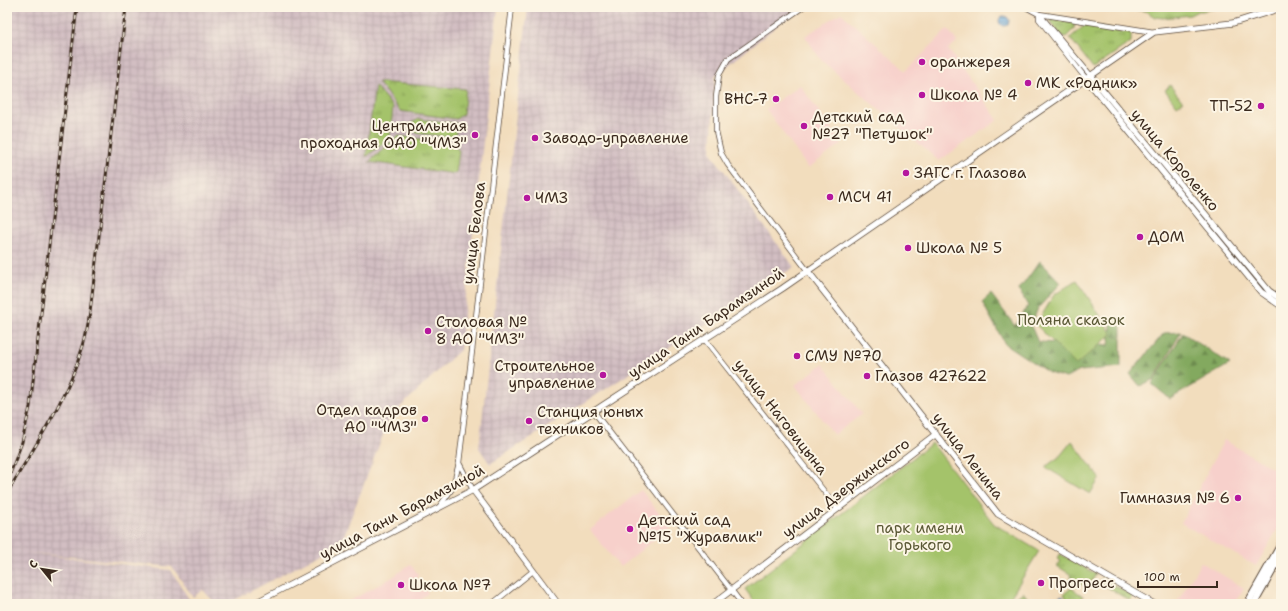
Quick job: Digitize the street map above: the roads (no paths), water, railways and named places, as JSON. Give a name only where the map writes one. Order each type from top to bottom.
[{"type":"main road","points":[[1247,604],[1281,544]]},
{"type":"main road","points":[[1254,604],[1281,556]]},
{"type":"street","name":"улица Белова","points":[[436,511],[453,487],[459,463],[512,7]]},
{"type":"street","points":[[803,7],[728,60],[719,75],[716,97],[716,131],[720,153],[807,270]]},
{"type":"street","points":[[1026,7],[1039,17],[1154,32],[1233,23],[1281,8]]},
{"type":"street","name":"улица Короленко","points":[[1039,17],[1081,72],[1089,79],[1269,291],[1281,299]]},
{"type":"street","name":"улица Короленко","points":[[1039,17],[1261,292],[1281,306]]},
{"type":"street","name":"улица Тани Барамзиной","points":[[253,604],[436,511],[473,490],[705,340],[1089,79],[1154,32]]},
{"type":"street","name":"улица Ленина","points":[[807,270],[998,514],[1154,604]]},
{"type":"street","name":"улица Наговицына","points":[[705,340],[838,509]]},
{"type":"street","points":[[594,412],[742,604]]},
{"type":"street","name":"улица Дзержинского","points":[[714,604],[936,434]]},
{"type":"street","points":[[459,463],[473,490],[558,604]]},
{"type":"street","points":[[492,604],[533,571]]},
{"type":"water","points":[[1004,16],[1009,21],[1004,26],[999,21]]},
{"type":"water","points":[[1062,595],[1069,604],[1050,604]]},
{"type":"railway","points":[[7,482],[22,442],[30,407],[77,7]]},
{"type":"railway","points":[[7,493],[58,405],[75,368],[86,336],[126,7]]},
{"type":"railway","points":[[7,440],[7,463]]},
{"type":"place","name":"оранжерея","points":[[922,62]]},
{"type":"place","name":"МК «Родник»","points":[[1028,83]]},
{"type":"place","name":"Школа № 4","points":[[922,95]]},
{"type":"place","name":"ВНС-7","points":[[776,99]]},
{"type":"place","name":"ТП-52","points":[[1261,106]]},
{"type":"place","name":"Детский сад №27 \"Петушок\"","points":[[804,126]]},
{"type":"place","name":"Центральная проходная ОАО \"ЧМЗ\"","points":[[475,135]]},
{"type":"place","name":"Заводо-управление","points":[[535,138]]},
{"type":"place","name":"ЗАГС г. Глазова","points":[[906,173]]},
{"type":"place","name":"МСЧ 41","points":[[830,197]]},
{"type":"place","name":"ЧМЗ","points":[[527,198]]},
{"type":"place","name":"ДОМ","points":[[1140,237]]},
{"type":"place","name":"Школа № 5","points":[[908,248]]},
{"type":"place","name":"Столовая № 8 АО \"ЧМЗ\"","points":[[428,331]]},
{"type":"place","name":"СМУ №70","points":[[797,356]]},
{"type":"place","name":"Строительное управление","points":[[603,375]]},
{"type":"place","name":"Глазов 427622","points":[[867,376]]},
{"type":"place","name":"Отдел кадров АО \"ЧМЗ\"","points":[[425,419]]},
{"type":"place","name":"Станция юных техников","points":[[529,421]]},
{"type":"place","name":"Гимназия № 6","points":[[1238,498]]},
{"type":"place","name":"Детский сад №15 \"Журавлик\"","points":[[630,529]]},
{"type":"place","name":"Прогресс","points":[[1041,583]]},
{"type":"place","name":"Школа №7","points":[[401,585]]},
{"type":"park label","name":"Поляна сказок","points":[[1071,320]]},
{"type":"park label","name":"парк имени Горького","points":[[920,536]]}]
